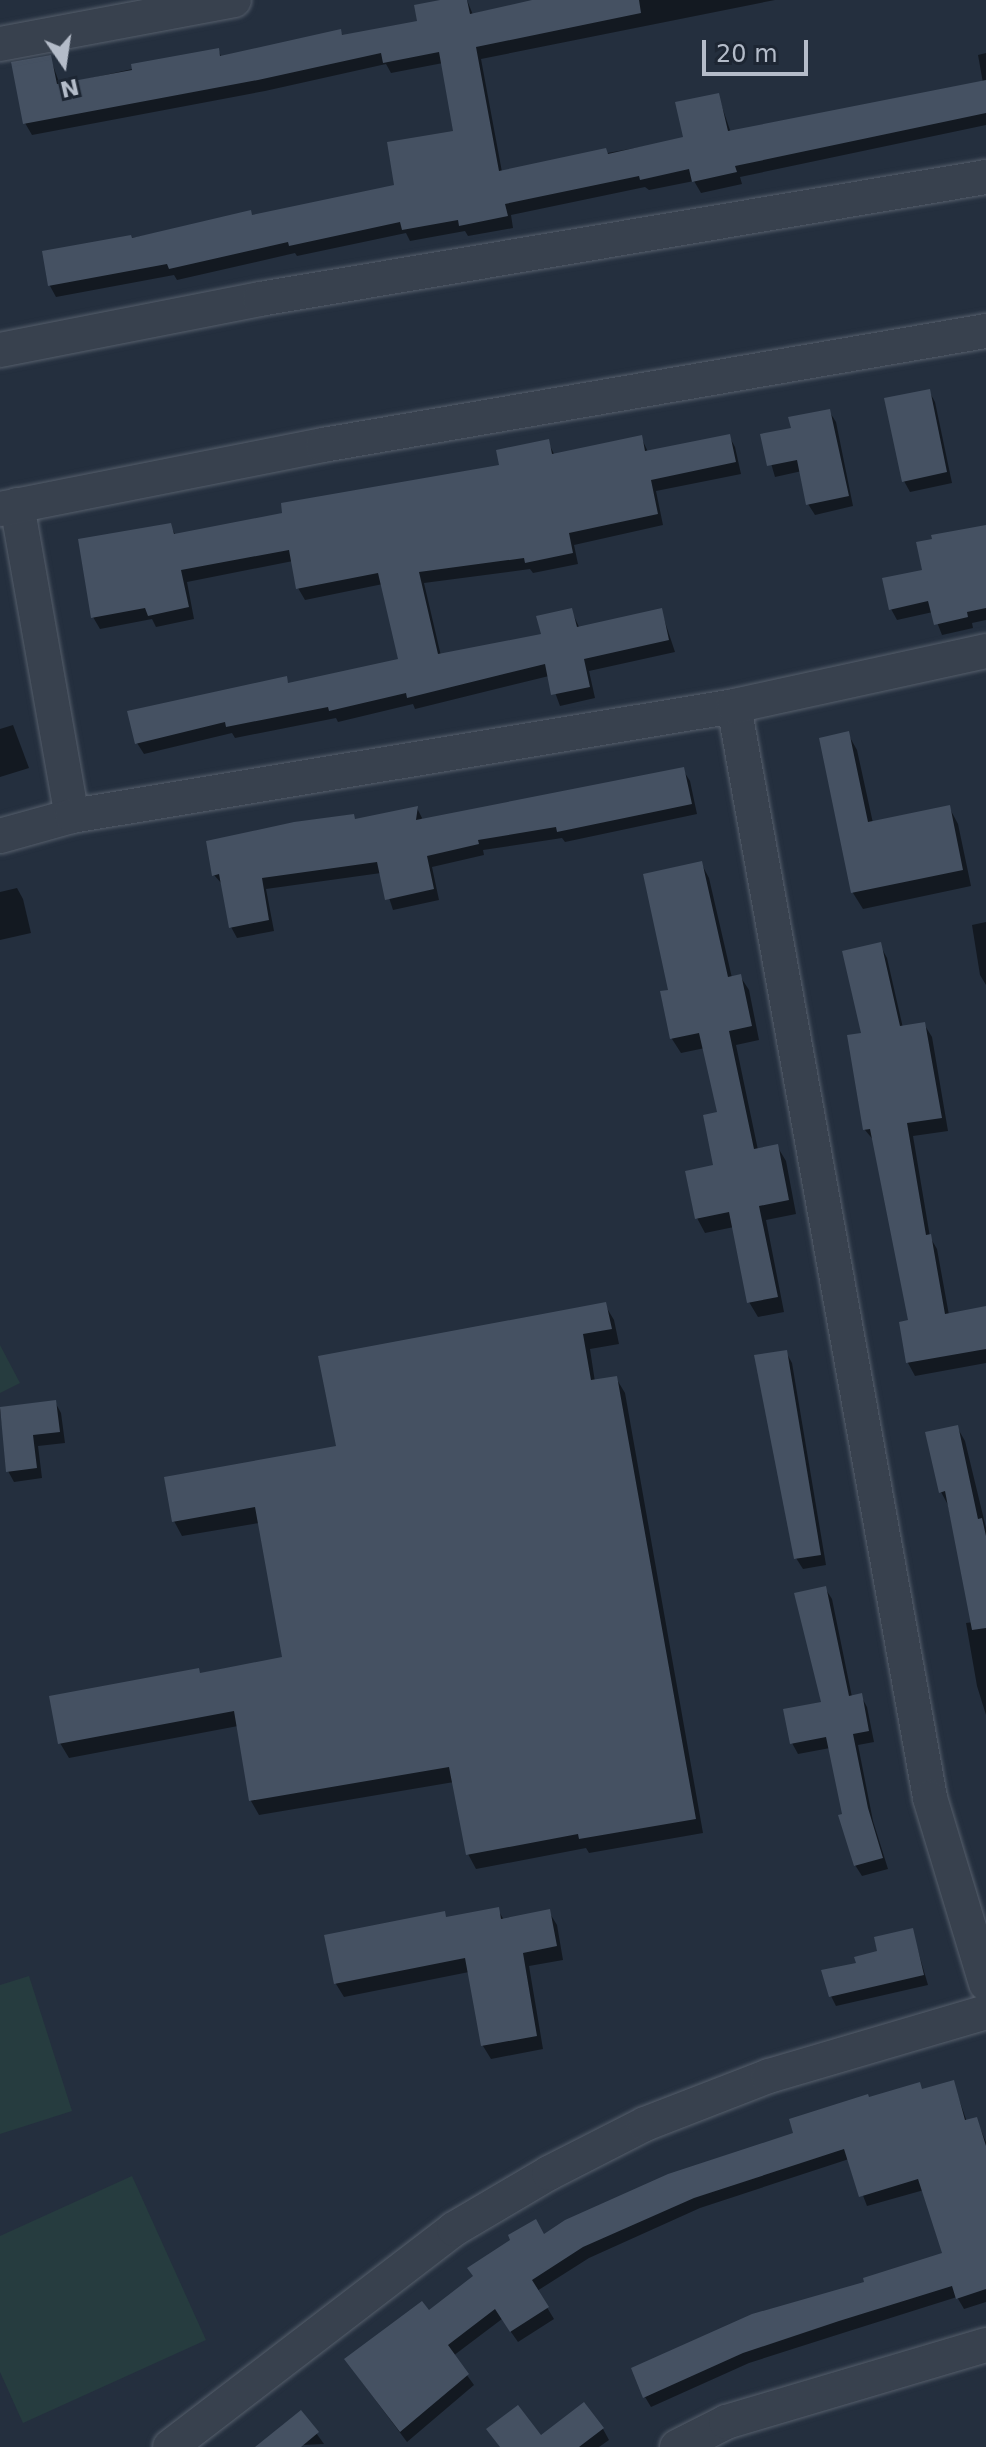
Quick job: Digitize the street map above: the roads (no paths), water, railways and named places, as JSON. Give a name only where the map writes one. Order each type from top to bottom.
[{"type":"street","points":[[0,44],[234,0]]},
{"type":"street","points":[[0,350],[260,299],[986,177]]},
{"type":"street","points":[[72,816],[9,507],[339,442],[986,331]]},
{"type":"street","points":[[0,836],[72,816],[734,706],[986,651]]},
{"type":"street","points":[[734,706],[930,1798],[986,1984]]},
{"type":"street","points":[[170,2447],[454,2229],[549,2173],[645,2124],[769,2076],[986,2012]]},
{"type":"street","points":[[677,2447],[726,2422],[986,2345]]}]
